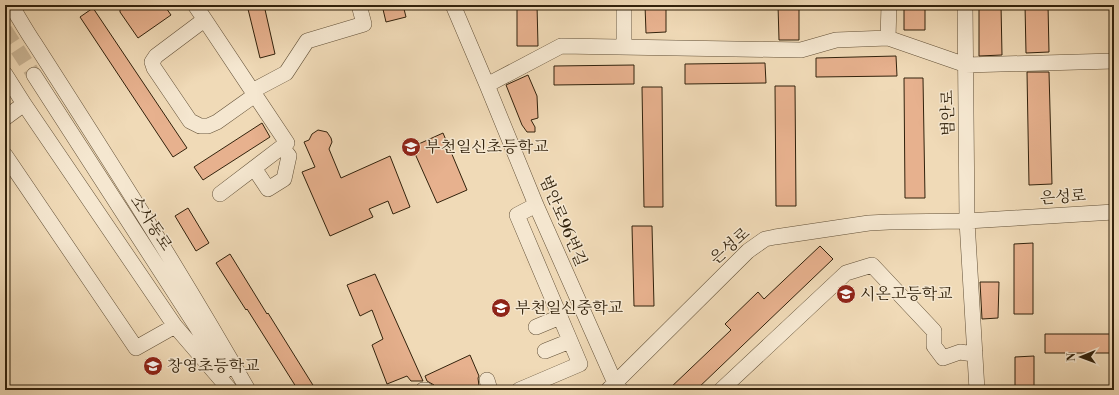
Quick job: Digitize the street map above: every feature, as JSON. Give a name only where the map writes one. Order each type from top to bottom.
[{"type":"street","points":[[195,5],[287,143],[220,194]]},
{"type":"street","points":[[204,20],[156,56],[152,62],[154,68],[190,121],[200,126],[208,126],[217,122],[253,93],[286,73],[307,41],[364,24],[359,5]]},
{"type":"street","name":"범안로96번길","points":[[454,5],[536,205],[614,388]]},
{"type":"street","points":[[624,5],[624,46]]},
{"type":"street","points":[[888,38],[889,5]]},
{"type":"street","name":"범안로","points":[[965,5],[967,221]]},
{"type":"street","points":[[14,8],[33,42],[107,155],[218,337],[248,390]]},
{"type":"street","points":[[487,85],[561,46],[801,50],[836,40],[888,38],[966,65],[1114,61]]},
{"type":"street","points":[[5,74],[175,326],[230,390]]},
{"type":"street","name":"소사동로","points":[[34,75],[209,347],[239,390]]},
{"type":"street","points":[[5,118],[24,104]]},
{"type":"street","points":[[254,168],[268,189],[284,179],[289,156],[282,147]]},
{"type":"street","points":[[5,154],[136,348],[175,326]]},
{"type":"street","points":[[519,390],[580,364],[517,215],[536,205]]},
{"type":"street","name":"은성로","points":[[614,388],[748,251],[765,239],[876,223],[967,221],[1114,212]]},
{"type":"street","points":[[967,221],[977,390]]},
{"type":"street","points":[[721,390],[846,273],[872,265],[934,331],[934,346],[943,358],[960,352],[973,354],[975,352]]},
{"type":"street","points":[[536,327],[560,317]]},
{"type":"street","points":[[545,351],[570,341]]},
{"type":"building","points":[[131,5],[164,5],[171,15],[138,38],[120,12],[120,8]]},
{"type":"building","points":[[247,5],[264,5],[275,54],[260,58]]},
{"type":"building","points":[[382,5],[403,5],[406,17],[386,22]]},
{"type":"building","points":[[517,5],[537,5],[538,46],[517,46]]},
{"type":"building","points":[[645,5],[666,5],[666,32],[646,33]]},
{"type":"building","points":[[778,5],[799,5],[799,40],[779,40]]},
{"type":"building","points":[[904,5],[925,5],[925,30],[904,30]]},
{"type":"building","points":[[979,5],[1001,5],[1002,55],[979,56]]},
{"type":"building","points":[[1025,5],[1048,5],[1049,52],[1026,53]]},
{"type":"building","points":[[93,8],[187,148],[173,157],[80,17]]},
{"type":"building","points":[[896,56],[897,76],[816,77],[816,58]]},
{"type":"building","points":[[765,63],[766,83],[685,84],[685,64]]},
{"type":"building","points":[[634,65],[634,84],[554,85],[554,66]]},
{"type":"building","points":[[1027,72],[1049,72],[1052,184],[1029,185]]},
{"type":"building","points":[[528,75],[537,96],[538,118],[531,120],[535,127],[535,132],[527,132],[522,125],[506,85]]},
{"type":"building","points":[[904,78],[923,78],[925,198],[905,198]]},
{"type":"building","points":[[775,86],[795,86],[796,206],[776,206]]},
{"type":"building","points":[[642,87],[662,87],[663,207],[644,207]]},
{"type":"building","points":[[262,123],[270,137],[203,180],[194,167]]},
{"type":"building","points":[[318,130],[327,132],[331,138],[332,142],[329,149],[341,178],[390,156],[410,207],[393,214],[388,201],[369,209],[373,217],[330,236],[302,172],[315,167],[304,142],[309,140],[312,134]]},
{"type":"building","points":[[443,133],[467,190],[437,203],[412,147]]},
{"type":"building","points":[[188,208],[209,243],[196,251],[175,216]]},
{"type":"building","points":[[632,226],[652,226],[654,306],[634,306]]},
{"type":"building","points":[[1033,243],[1033,314],[1014,314],[1014,244]]},
{"type":"building","points":[[820,246],[833,259],[696,390],[668,390],[731,330],[725,324],[758,292],[764,299]]},
{"type":"building","points":[[230,254],[316,390],[298,390],[216,263]]},
{"type":"building","points":[[375,274],[423,381],[411,381],[407,376],[387,384],[372,345],[383,339],[372,310],[360,316],[347,285]]},
{"type":"building","points":[[980,282],[999,282],[998,318],[982,319]]},
{"type":"building","points":[[1045,334],[1114,334],[1114,353],[1045,353]]},
{"type":"building","points":[[470,355],[479,376],[479,386],[470,390],[435,390],[434,385],[427,381],[425,376]]},
{"type":"building","points":[[1034,356],[1034,390],[1015,390],[1015,357]]},
{"type":"tunnel","points":[[5,30],[34,75]]},
{"type":"place","name":"부천일신초등학교","points":[[411,147]]},
{"type":"place","name":"시온고등학교","points":[[846,294]]},
{"type":"place","name":"부천일신중학교","points":[[501,308]]},
{"type":"place","name":"창영초등학교","points":[[153,366]]}]
